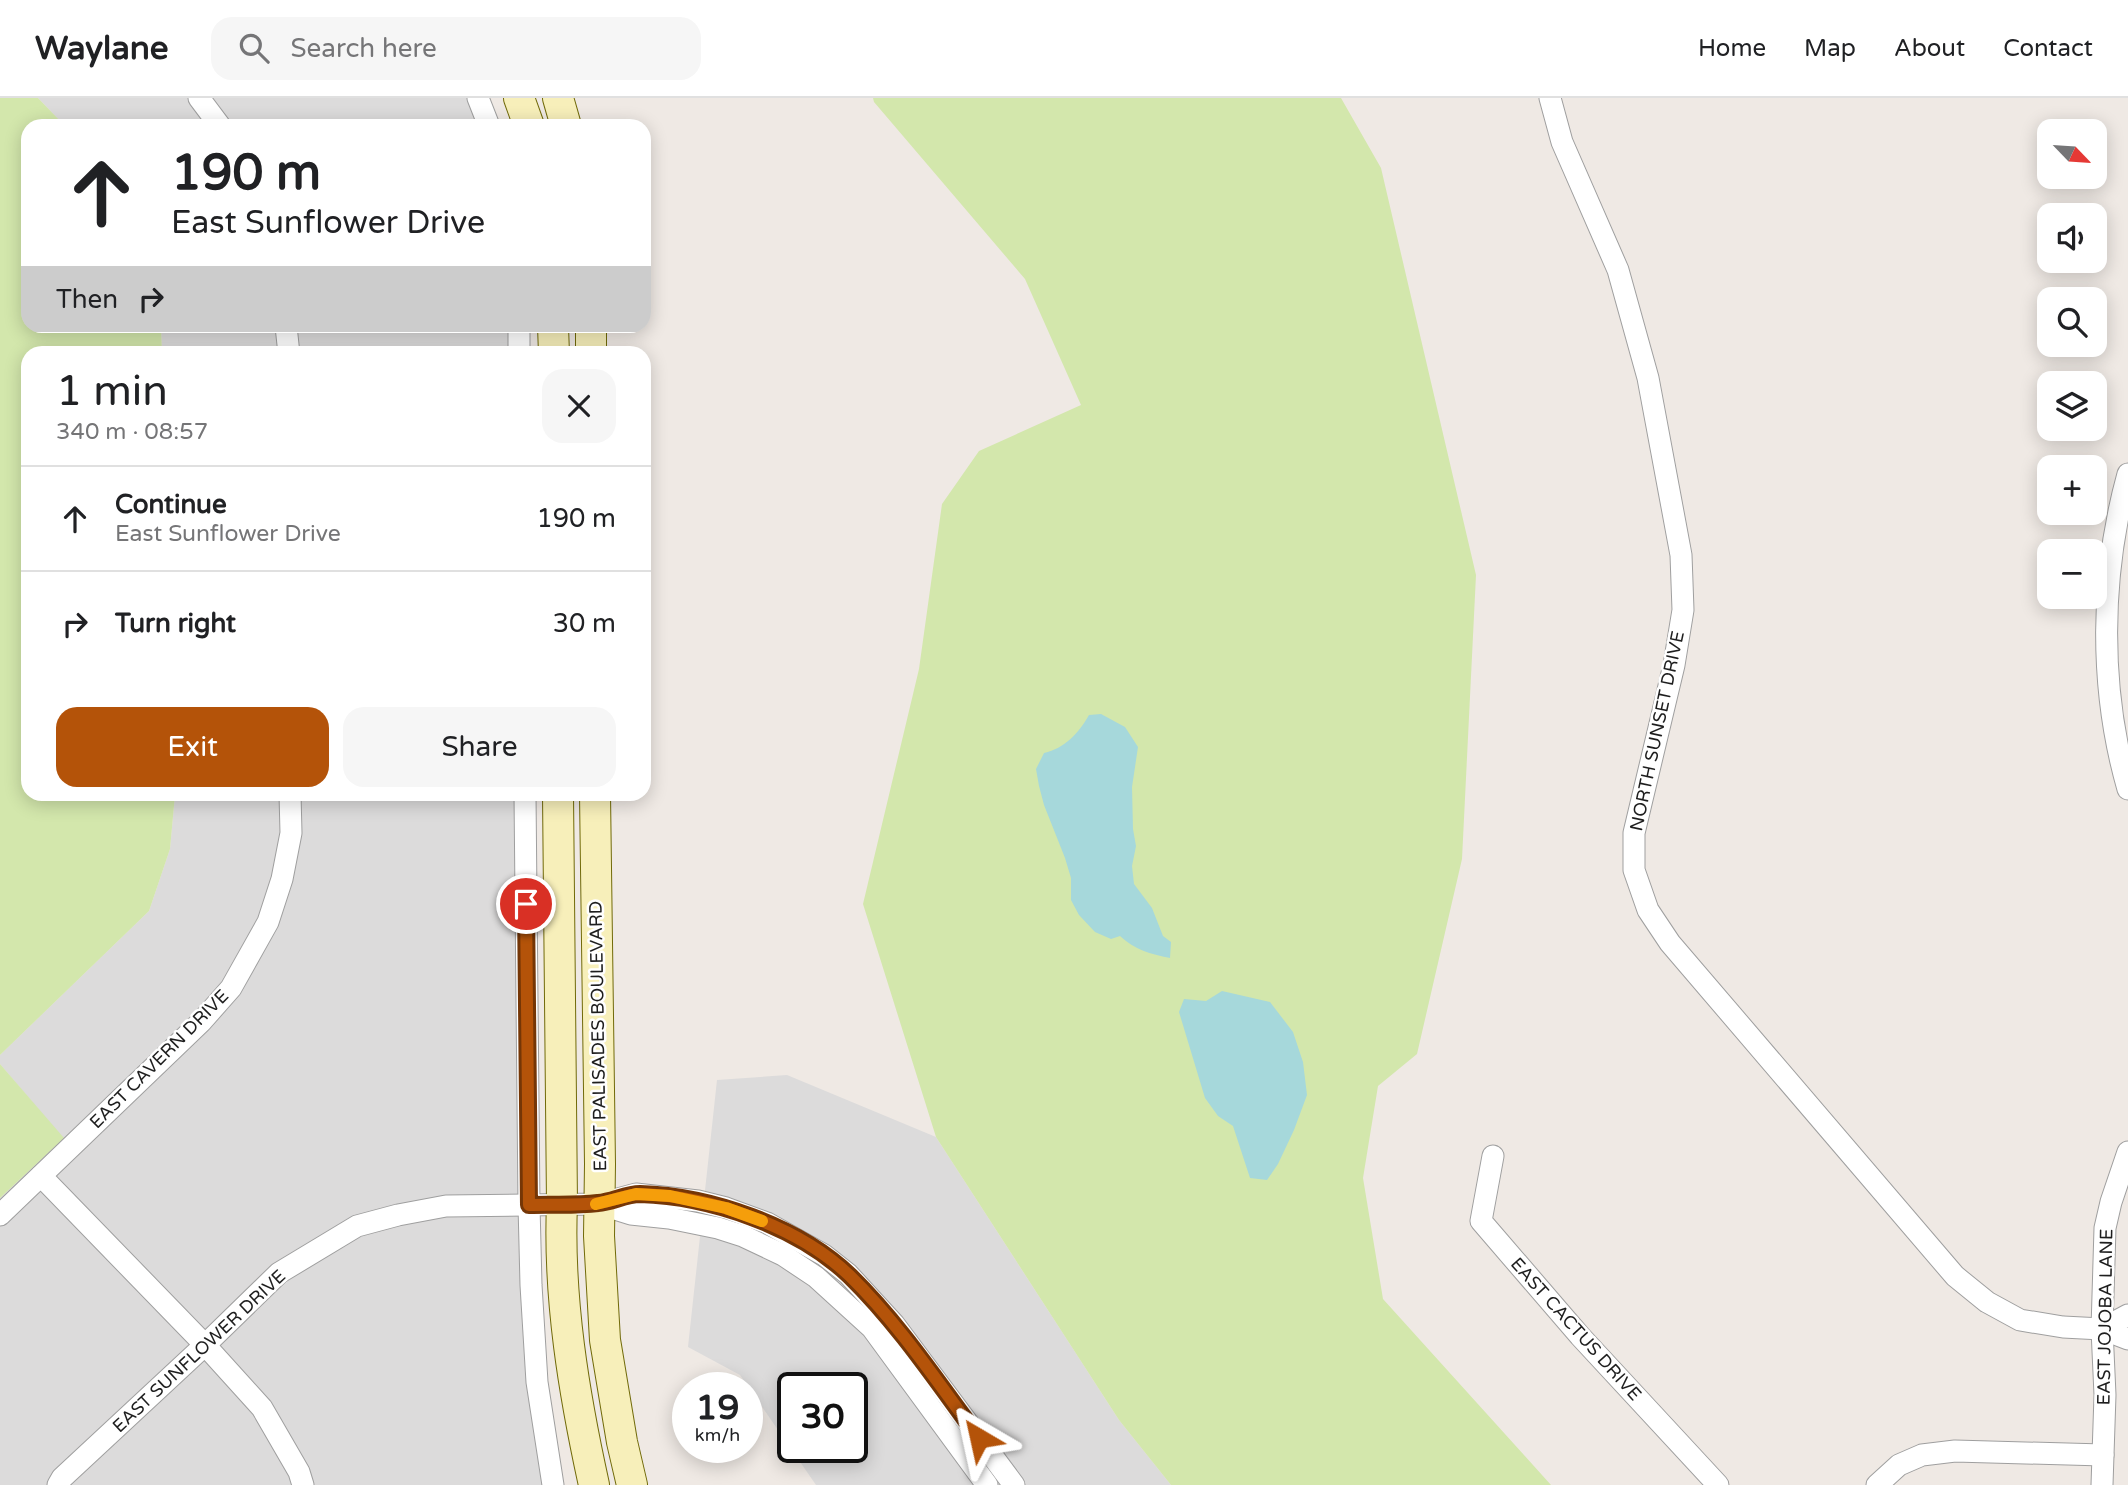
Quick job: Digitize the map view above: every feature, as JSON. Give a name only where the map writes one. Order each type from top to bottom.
[{"type":"street","points":[[199,98],[215,119]]},
{"type":"street","points":[[478,98],[486,119]]},
{"type":"street","points":[[519,98],[526,119]]},
{"type":"street","points":[[558,98],[564,119]]},
{"type":"street","name":"NORTH SUNSET DRIVE","points":[[1550,98],[1562,142],[1618,270],[1648,378],[1681,555],[1683,610],[1674,665],[1634,833],[1634,870],[1648,910],[1670,943],[1955,1276],[1987,1302],[2020,1320],[2063,1327],[2102,1329],[2128,1339]]},
{"type":"street","points":[[2128,474],[2112,559],[2108,635],[2110,705],[2128,789]]},
{"type":"street","name":"EAST CAVERN DRIVE","points":[[0,1215],[201,1022],[231,988],[268,922],[279,890],[290,834],[290,801]]},
{"type":"street","points":[[525,801],[529,1205],[537,1382],[553,1485]]},
{"type":"street","name":"EAST PALISADES BOULEVARD","points":[[558,801],[561,1240],[568,1335],[594,1485]]},
{"type":"street","name":"EAST PALISADES BOULEVARD","points":[[595,801],[599,1236],[605,1340],[632,1485]]},
{"type":"street","name":"EAST JOJOBA LANE","points":[[2102,1485],[2105,1228],[2128,1153]]},
{"type":"street","name":"EAST CACTUS DRIVE","points":[[1493,1156],[1481,1221],[1580,1336],[1718,1485]]},
{"type":"street","points":[[41,1176],[205,1345],[262,1408],[299,1472],[303,1485]]},
{"type":"street","points":[[599,1203],[631,1214],[682,1220],[743,1236],[783,1255],[863,1306],[872,1328],[1000,1482]]},
{"type":"street","name":"EAST SUNFLOWER DRIVE","points":[[58,1485],[62,1478],[279,1273],[357,1226],[446,1206],[599,1203]]},
{"type":"street","points":[[2102,1329],[2128,1315]]},
{"type":"street","points":[[1877,1485],[1899,1465],[1922,1455],[1944,1452],[2103,1455]]},
{"type":"shaded area","points":[[38,98],[468,98],[476,119],[58,119]]},
{"type":"shaded area","points":[[161,333],[509,333],[510,346],[162,346]]},
{"type":"shaded area","points":[[174,801],[516,801],[549,1485],[0,1485],[0,1198],[63,1138],[0,1064],[0,1055],[149,911],[170,849]]},
{"type":"shaded area","points":[[787,1075],[936,1137],[1119,1420],[1171,1485],[816,1485],[801,1463],[868,1463],[868,1372],[777,1372],[777,1429],[763,1408],[763,1372],[734,1372],[688,1347],[717,1080]]},
{"type":"green space","points":[[0,98],[38,98],[58,119],[21,119],[21,333],[161,333],[162,346],[21,346],[21,801],[174,801],[170,849],[149,911],[0,1055]]},
{"type":"green space","points":[[873,98],[1341,98],[1381,168],[1476,575],[1462,859],[1417,1054],[1378,1086],[1363,1178],[1383,1299],[1551,1485],[1171,1485],[1119,1420],[936,1137],[863,904],[919,669],[942,504],[979,451],[1081,405],[1025,279]]},
{"type":"green space","points":[[0,1064],[64,1138],[0,1198]]},
{"type":"water","points":[[1101,714],[1125,727],[1138,747],[1132,787],[1136,846],[1132,866],[1134,884],[1152,908],[1163,936],[1171,942],[1170,958],[1143,951],[1120,936],[1111,939],[1095,932],[1079,915],[1071,900],[1071,878],[1065,858],[1044,805],[1036,769],[1044,753],[1058,748],[1070,739],[1089,715]]},
{"type":"water","points":[[1222,991],[1270,1002],[1293,1032],[1303,1062],[1307,1095],[1278,1164],[1267,1180],[1250,1178],[1233,1126],[1218,1116],[1205,1098],[1179,1012],[1184,999],[1206,1001]]},
{"type":"slow traffic","points":[[596,1204],[636,1194],[670,1196],[726,1208],[762,1221]]},
{"type":"route","points":[[526,904],[529,1205],[599,1203],[636,1194],[670,1196],[726,1208],[767,1223],[824,1255],[848,1274],[894,1324],[979,1438]]}]
